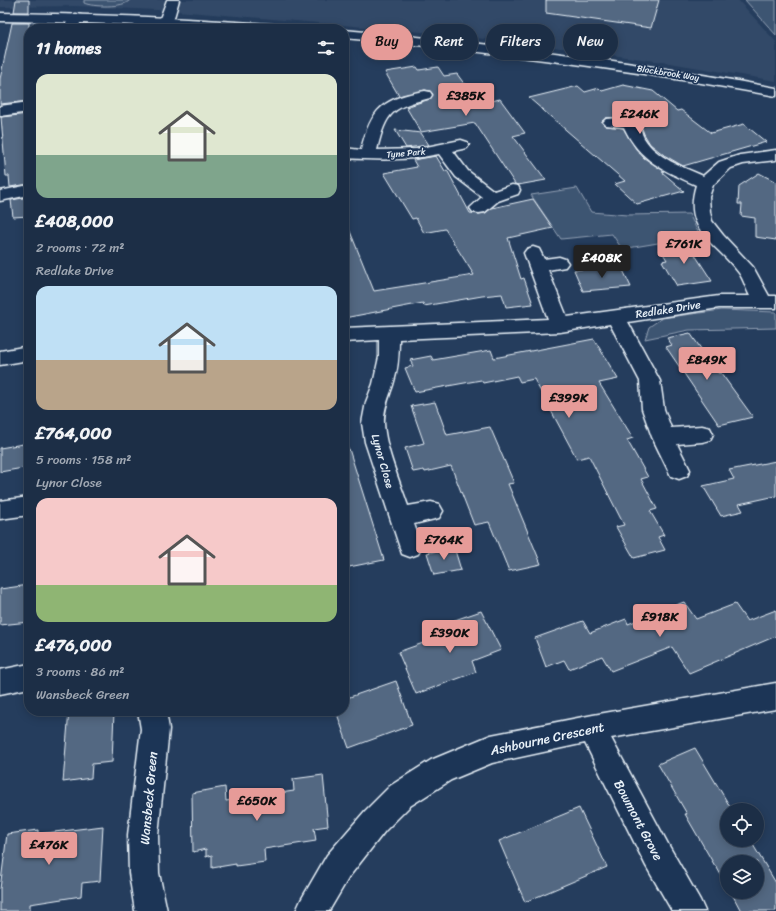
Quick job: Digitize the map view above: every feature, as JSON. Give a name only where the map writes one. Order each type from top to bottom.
[{"type":"street","points":[[166,21],[173,0]]},
{"type":"street","points":[[0,17],[73,23],[166,21],[209,24]]},
{"type":"street","name":"Blackbrook Way","points":[[349,35],[565,58],[669,73],[776,92]]},
{"type":"street","name":"Tyne Park","points":[[368,155],[378,119],[388,108],[402,101],[424,95]]},
{"type":"street","points":[[0,111],[24,108]]},
{"type":"street","points":[[611,122],[630,117],[639,142],[648,154],[662,163],[705,183]]},
{"type":"street","name":"Tyne Park","points":[[349,153],[368,155],[416,154],[461,145]]},
{"type":"street","points":[[443,149],[485,202],[512,190]]},
{"type":"street","points":[[769,302],[746,271],[704,222],[701,212],[701,197],[705,183],[725,165],[740,160],[776,155]]},
{"type":"street","points":[[0,196],[24,191]]},
{"type":"street","points":[[559,263],[536,259],[560,325]]},
{"type":"street","name":"Redlake Drive","points":[[349,334],[560,325],[719,302],[769,302]]},
{"type":"street","points":[[615,317],[622,327],[650,380],[653,409],[663,437],[679,470]]},
{"type":"street","name":"Lynor Close","points":[[389,333],[389,357],[384,384],[376,402],[373,423],[376,442],[410,547]]},
{"type":"street","points":[[0,358],[24,354]]},
{"type":"street","points":[[663,437],[702,434]]},
{"type":"street","points":[[0,510],[24,507]]},
{"type":"street","points":[[400,517],[430,511]]},
{"type":"street","points":[[0,682],[24,677]]},
{"type":"street","name":"Ashbourne Crescent","points":[[312,911],[338,866],[375,822],[400,796],[441,770],[491,749],[593,728],[776,696]]},
{"type":"street","name":"Wansbeck Green","points":[[149,910],[144,873],[143,835],[155,729],[153,716]]},
{"type":"street","name":"Bowmont Grove","points":[[593,728],[600,745],[647,835],[689,911]]},
{"type":"shaded area","points":[[0,0],[738,0],[776,42],[776,81],[618,56],[618,24],[563,24],[563,48],[555,47],[555,24],[486,24],[486,39],[478,38],[478,24],[421,24],[421,32],[413,31],[413,24],[361,24],[361,27],[349,26],[349,24],[330,24],[177,11],[76,6],[0,7]]},
{"type":"shaded area","points":[[84,0],[130,0],[127,3],[115,6],[100,6],[84,3]]},
{"type":"shaded area","points":[[745,0],[776,0],[776,35]]},
{"type":"shaded area","points":[[577,188],[591,212],[627,215],[689,214],[700,236],[622,249],[612,234],[561,239],[531,195]]},
{"type":"shaded area","points":[[722,310],[776,312],[776,328],[689,330],[645,339],[649,327],[662,318]]},
{"type":"building","points":[[16,0],[29,0],[29,12],[14,12]]},
{"type":"building","points":[[546,0],[659,0],[651,28],[546,13]]},
{"type":"building","points":[[12,23],[29,23],[24,24],[24,102],[0,104],[0,79]]},
{"type":"building","points":[[417,67],[419,70],[438,67],[444,76],[457,74],[479,104],[500,99],[525,133],[513,136],[546,180],[518,185],[515,184],[475,123],[421,132],[406,107],[430,99],[433,94],[430,91],[425,90],[399,96],[385,72]]},
{"type":"building","points":[[623,85],[653,91],[677,111],[681,110],[711,133],[744,124],[766,142],[683,166],[664,155],[650,144],[644,134],[635,108],[630,106],[623,108],[620,111],[620,117],[606,118],[602,121],[602,123],[606,126],[623,128],[636,149],[644,158],[664,171],[662,172],[684,191],[637,204],[615,184],[625,181],[529,98],[578,86],[585,92],[599,88],[602,91]]},
{"type":"building","points":[[24,115],[24,185],[10,187],[9,176],[6,176],[1,117]]},
{"type":"building","points":[[395,130],[421,133],[429,145],[406,148]]},
{"type":"building","points":[[436,156],[445,171],[447,170],[470,213],[485,213],[492,208],[533,199],[553,228],[508,238],[521,279],[524,278],[533,304],[506,307],[502,294],[424,306],[423,303],[349,317],[349,229],[374,291],[474,275],[445,229],[424,233],[416,218],[412,219],[384,173],[417,167],[413,160]]},
{"type":"building","points":[[759,173],[776,182],[776,240],[755,237],[755,218],[741,216],[742,204],[738,204],[739,186]]},
{"type":"building","points":[[24,198],[24,216],[13,217],[11,200]]},
{"type":"building","points":[[688,244],[712,281],[677,286],[662,261],[667,260],[659,247]]},
{"type":"building","points":[[621,266],[631,287],[583,291],[574,270]]},
{"type":"building","points":[[690,333],[718,373],[721,373],[753,417],[719,425],[666,347],[672,345],[667,338]]},
{"type":"building","points":[[594,339],[618,379],[599,383],[633,438],[627,440],[648,477],[641,479],[657,509],[650,511],[664,535],[658,537],[665,550],[634,558],[616,527],[624,525],[589,456],[577,459],[534,379],[520,382],[517,376],[483,383],[481,380],[415,392],[405,368],[413,366],[410,360],[431,356],[433,360],[491,350],[494,358]]},
{"type":"building","points":[[435,402],[447,435],[490,427],[514,483],[508,484],[541,564],[509,571],[489,522],[474,525],[451,466],[425,472],[424,470],[413,472],[405,448],[424,443],[411,406]]},
{"type":"building","points":[[24,444],[24,468],[0,472],[0,448]]},
{"type":"building","points":[[349,449],[384,560],[349,567]]},
{"type":"building","points":[[776,461],[776,496],[739,504],[743,511],[721,516],[703,486],[734,479],[729,470]]},
{"type":"building","points":[[454,547],[461,570],[434,575],[427,553]]},
{"type":"building","points":[[24,586],[24,623],[0,625],[0,589]]},
{"type":"building","points":[[684,602],[696,619],[735,604],[747,621],[776,610],[776,636],[689,673],[672,647],[611,671],[602,656],[569,669],[564,660],[546,667],[535,638],[583,621],[590,633],[626,619],[628,624]]},
{"type":"building","points":[[481,611],[501,650],[472,661],[476,672],[416,694],[398,652],[457,631],[452,621]]},
{"type":"building","points":[[396,681],[412,725],[349,748],[338,716],[349,716],[349,697]]},
{"type":"building","points":[[69,716],[114,716],[112,762],[92,764],[91,778],[63,782]]},
{"type":"building","points":[[695,748],[728,803],[720,803],[720,847],[754,847],[759,855],[720,855],[720,873],[658,764]]},
{"type":"building","points":[[323,775],[328,826],[314,828],[316,841],[264,849],[265,862],[236,866],[236,864],[212,868],[212,855],[206,857],[206,849],[193,852],[192,793],[225,787],[226,801],[294,791],[293,779]]},
{"type":"building","points":[[579,808],[607,867],[525,902],[499,841]]},
{"type":"building","points":[[103,826],[100,881],[82,883],[81,896],[30,904],[30,911],[0,911],[0,889],[7,834],[38,830],[38,834]]},
{"type":"building","points":[[764,863],[776,883],[776,911],[741,911],[735,899],[764,899]]}]
